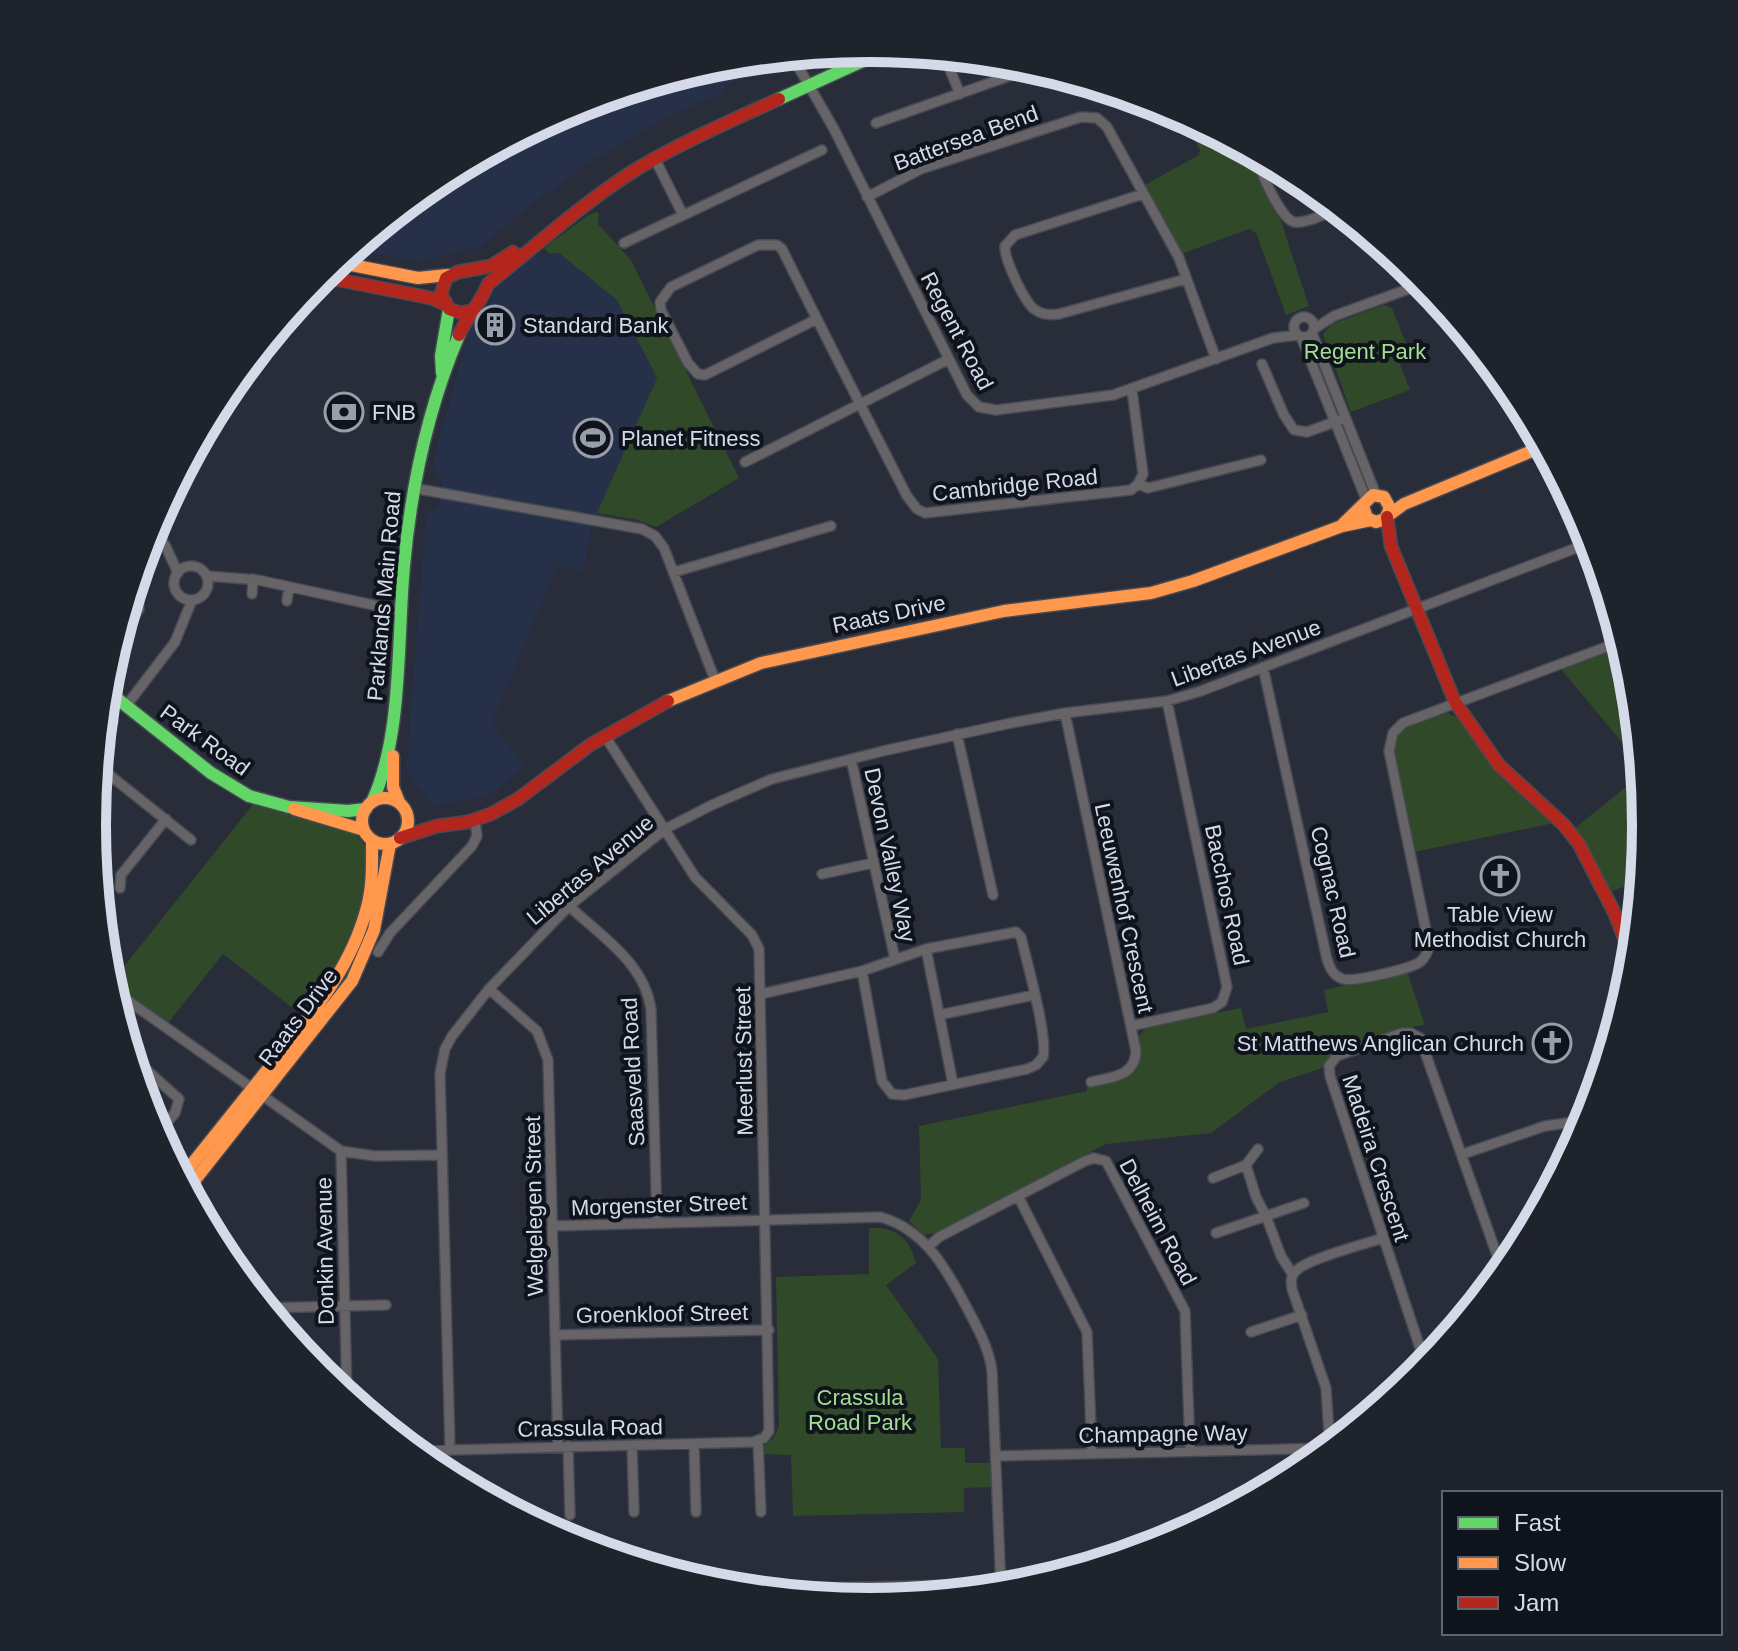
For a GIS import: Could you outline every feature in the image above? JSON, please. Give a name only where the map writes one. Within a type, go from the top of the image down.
[{"type":"street","points":[[336,279],[431,298],[461,313],[474,310],[493,278],[581,210],[655,159],[719,126],[859,62]]},
{"type":"street","name":"Regent Road","points":[[798,66],[834,129],[970,400],[984,409],[1003,410],[1097,398],[1132,390],[1273,338],[1295,323]]},
{"type":"street","points":[[950,67],[960,94]]},
{"type":"street","points":[[876,123],[1011,76]]},
{"type":"street","name":"Battersea Bend","points":[[867,197],[921,169],[1085,116],[1097,118],[1107,127],[1179,258],[1216,359]]},
{"type":"street","points":[[624,243],[822,150]]},
{"type":"street","points":[[655,159],[683,215]]},
{"type":"street","points":[[1261,171],[1282,213],[1289,220],[1304,221],[1325,213]]},
{"type":"street","points":[[1143,194],[1015,235],[1005,246],[1007,260],[1028,302],[1046,315],[1059,314],[1186,279]]},
{"type":"street","points":[[351,265],[418,278],[468,271],[496,264],[559,221],[581,210]]},
{"type":"street","points":[[817,319],[705,375],[698,374],[688,363],[661,310],[660,302],[671,287],[758,245],[774,244],[782,249],[817,319],[859,404]]},
{"type":"street","points":[[468,271],[479,278],[484,291]]},
{"type":"street","points":[[447,306],[441,289],[448,275]]},
{"type":"street","points":[[1411,288],[1334,316],[1302,317],[1295,323],[1294,330],[1300,336],[1335,422],[1373,499],[1390,505],[1391,546],[1455,702],[1499,765],[1560,821],[1579,844],[1624,937]]},
{"type":"street","name":"Parklands Main Road","points":[[442,374],[447,306]]},
{"type":"street","name":"Parklands Main Road","points":[[369,806],[384,776],[392,729],[413,488],[442,374],[464,323],[474,310]]},
{"type":"street","points":[[1300,336],[1334,316]]},
{"type":"street","points":[[1309,318],[1347,417],[1373,499],[1365,515],[1391,546]]},
{"type":"street","name":"Regent Road","points":[[1273,338],[1300,336]]},
{"type":"street","points":[[745,462],[949,359]]},
{"type":"street","points":[[1262,364],[1284,415],[1294,430],[1307,432],[1347,417]]},
{"type":"street","points":[[1132,390],[1143,474],[1138,484],[1148,488],[1261,460]]},
{"type":"street","name":"Cambridge Road","points":[[859,404],[907,496],[917,509],[925,513],[1123,492],[1138,484]]},
{"type":"street","points":[[1372,521],[1381,521],[1404,504],[1533,450]]},
{"type":"street","points":[[1373,499],[1401,498],[1465,477]]},
{"type":"street","points":[[413,488],[642,529],[655,536],[674,572],[715,680]]},
{"type":"street","name":"Raats Drive","points":[[1342,526],[1373,499]]},
{"type":"street","name":"Raats Drive","points":[[188,1170],[341,997],[365,957],[378,921],[395,841],[437,826],[475,821],[518,799],[574,755],[665,702],[715,680],[782,657],[982,615],[1151,593],[1193,581],[1342,526],[1372,521]]},
{"type":"street","points":[[674,572],[831,526]]},
{"type":"street","points":[[161,540],[178,573]]},
{"type":"street","points":[[166,547],[187,567]]},
{"type":"street","name":"Libertas Avenue","points":[[450,1449],[440,1073],[445,1049],[489,989],[569,906],[665,829],[772,779],[957,734],[1065,713],[1167,701],[1579,547]]},
{"type":"street","points":[[187,567],[199,568],[207,582],[202,596],[187,599],[174,586],[178,573],[187,567]]},
{"type":"street","points":[[207,582],[253,579],[401,611]]},
{"type":"street","points":[[252,594],[253,579]]},
{"type":"street","points":[[287,601],[289,587]]},
{"type":"street","points":[[126,706],[175,642],[187,599]]},
{"type":"street","points":[[1455,702],[1610,645]]},
{"type":"street","name":"Cognac Road","points":[[1263,667],[1327,959],[1332,971],[1344,979],[1411,966],[1428,952],[1429,940],[1389,751],[1390,740],[1403,723],[1455,702]]},
{"type":"street","name":"Park Road","points":[[117,698],[229,786],[368,835]]},
{"type":"street","name":"Bacchos Road","points":[[1131,1026],[1213,1008],[1222,1002],[1227,987],[1167,701]]},
{"type":"street","name":"Leeuwenhof Crescent","points":[[1065,713],[1136,1051],[1134,1064],[1119,1075],[1091,1082]]},
{"type":"street","name":"Parklands Main Road","points":[[392,729],[393,787],[402,806]]},
{"type":"street","points":[[957,734],[993,895]]},
{"type":"street","name":"Meerlust Street","points":[[605,736],[695,877],[756,943],[760,958],[771,1424],[762,1438],[761,1512]]},
{"type":"street","name":"Devon Valley Way","points":[[851,759],[895,959]]},
{"type":"street","points":[[107,773],[191,840]]},
{"type":"street","points":[[402,806],[408,825],[395,841],[368,835],[362,821],[369,806],[388,798],[402,806],[421,822],[437,826]]},
{"type":"street","name":"Park Road","points":[[289,807],[348,811],[369,806]]},
{"type":"street","points":[[120,888],[121,875],[166,819]]},
{"type":"street","points":[[378,952],[399,923],[472,846],[477,836],[475,821]]},
{"type":"street","name":"Raats Drive","points":[[194,1181],[349,959],[369,898],[374,862],[368,835]]},
{"type":"street","points":[[822,874],[873,863]]},
{"type":"street","name":"Saasveld Road","points":[[569,906],[637,969],[648,990],[657,1222]]},
{"type":"street","points":[[761,994],[862,971],[926,949],[1016,932],[1021,937],[1034,995],[1044,1048],[1041,1061],[1027,1069],[899,1096],[892,1094],[882,1081],[862,971]]},
{"type":"street","points":[[926,949],[953,1084]]},
{"type":"street","name":"Welgelegen Street","points":[[489,989],[528,1021],[537,1031],[546,1052],[556,1335],[570,1515]]},
{"type":"street","points":[[939,1015],[1034,995]]},
{"type":"street","points":[[126,1000],[341,1151],[375,1156],[442,1155]]},
{"type":"street","name":"Madeira Crescent","points":[[1421,1352],[1330,1076],[1329,1066],[1334,1058],[1402,1033],[1416,1034],[1424,1045],[1498,1258]]},
{"type":"street","points":[[145,1069],[179,1099],[175,1113],[166,1123]]},
{"type":"street","points":[[1463,1154],[1545,1126],[1573,1121]]},
{"type":"street","points":[[1213,1178],[1246,1165],[1258,1149]]},
{"type":"street","name":"Donkin Avenue","points":[[341,1151],[347,1382]]},
{"type":"street","name":"Delheim Road","points":[[928,1247],[939,1237],[1018,1196],[1094,1158],[1100,1158],[1110,1167],[1185,1311],[1190,1451]]},
{"type":"street","points":[[1246,1165],[1256,1197],[1290,1272],[1292,1289],[1327,1396],[1329,1434]]},
{"type":"street","points":[[1018,1196],[1087,1332],[1092,1453]]},
{"type":"street","points":[[1216,1233],[1304,1203]]},
{"type":"street","name":"Morgenster Street","points":[[553,1226],[880,1217],[899,1223],[928,1247],[947,1271],[989,1354],[997,1456],[1001,1577]]},
{"type":"street","points":[[1290,1272],[1383,1238]]},
{"type":"street","points":[[277,1308],[386,1305]]},
{"type":"street","points":[[1251,1332],[1302,1315]]},
{"type":"street","name":"Groenkloof Street","points":[[556,1335],[769,1330]]},
{"type":"street","name":"Crassula Road","points":[[431,1450],[694,1444],[762,1438]]},
{"type":"street","points":[[694,1444],[696,1512]]},
{"type":"street","points":[[632,1445],[634,1512]]},
{"type":"street","name":"Champagne Way","points":[[997,1456],[1309,1448]]},
{"type":"street","points":[[859,1589],[887,1588]]},
{"type":"shaded area","points":[[757,71],[725,85],[724,92],[669,116],[589,163],[551,192],[549,190],[480,247],[419,261],[365,252],[445,191],[531,141],[577,120],[671,88]]},
{"type":"shaded area","points":[[559,253],[617,300],[657,378],[592,526],[583,571],[557,566],[492,723],[525,766],[490,795],[434,806],[406,772],[426,515],[438,507],[442,482],[432,467],[470,327],[490,305],[498,283],[533,256]]},
{"type":"green space","points":[[1191,134],[1253,165],[1278,212],[1309,306],[1286,315],[1256,233],[1249,229],[1181,254],[1143,186],[1199,155],[1200,150]]},
{"type":"green space","points":[[596,212],[599,214],[598,224],[631,260],[739,478],[656,527],[638,520],[597,513],[657,378],[617,300],[559,253],[548,253],[544,248]]},
{"type":"green space","name":"Regent Park","points":[[1384,305],[1392,308],[1410,353],[1400,364],[1410,390],[1351,412],[1323,334],[1332,324]]},
{"type":"green space","points":[[1611,650],[1628,750],[1561,669]]},
{"type":"green space","points":[[1445,712],[1458,718],[1508,783],[1554,823],[1414,852],[1393,751],[1395,742],[1405,729]]},
{"type":"green space","points":[[1631,783],[1630,885],[1612,891],[1575,828]]},
{"type":"green space","points":[[254,803],[339,826],[352,832],[362,842],[366,850],[368,878],[355,928],[325,988],[303,1016],[223,954],[168,1023],[125,992],[120,972]]},
{"type":"green space","points":[[1407,972],[1425,1025],[1405,1028],[1335,1052],[1325,1067],[1280,1082],[1211,1133],[1106,1144],[940,1232],[924,1235],[909,1221],[921,1200],[919,1126],[1087,1091],[1087,1086],[1121,1079],[1134,1070],[1138,1062],[1138,1037],[1147,1027],[1241,1008],[1246,1029],[1328,1012],[1324,990]]},
{"type":"green space","name":"Crassula Road Park","points":[[869,1228],[886,1229],[900,1235],[910,1247],[916,1263],[886,1285],[938,1359],[941,1448],[965,1448],[965,1463],[990,1463],[992,1487],[964,1488],[964,1512],[793,1516],[791,1455],[763,1454],[764,1446],[773,1439],[779,1426],[776,1277],[869,1274]]},
{"type":"traffic: fast","points":[[779,99],[860,62]]},
{"type":"traffic: fast","points":[[442,373],[441,356],[449,309]]},
{"type":"traffic: fast","points":[[372,802],[382,776],[394,717],[404,566],[416,477],[438,391],[459,335]]},
{"type":"traffic: fast","points":[[117,698],[211,773],[249,796],[289,807],[348,811],[366,809]]},
{"type":"traffic: slow","points":[[351,265],[418,278],[448,275]]},
{"type":"traffic: slow","points":[[1389,515],[1404,504],[1533,450]]},
{"type":"traffic: slow","points":[[1343,524],[1373,495],[1384,497],[1390,508],[1385,519],[1376,522],[1367,518],[1363,506]]},
{"type":"traffic: slow","points":[[668,701],[761,663],[1004,611],[1151,593],[1193,581],[1342,526],[1371,520]]},
{"type":"traffic: slow","points":[[393,756],[393,787],[399,802]]},
{"type":"traffic: slow","points":[[385,798],[401,805],[408,821],[401,837],[385,844],[369,837],[362,821],[369,805],[385,798]]},
{"type":"traffic: slow","points":[[294,809],[364,830]]},
{"type":"traffic: slow","points":[[188,1170],[304,1024],[341,969],[352,949],[367,907],[372,840]]},
{"type":"traffic: slow","points":[[194,1181],[352,981],[374,930],[390,844]]},
{"type":"traffic: jam","points":[[459,335],[488,284],[600,194],[674,148],[779,99]]},
{"type":"traffic: jam","points":[[474,310],[461,313],[449,309],[441,294],[446,278],[458,272],[491,266],[513,252]]},
{"type":"traffic: jam","points":[[336,279],[431,298],[445,304]]},
{"type":"traffic: jam","points":[[1387,517],[1391,546],[1455,702],[1499,765],[1564,825],[1579,844],[1624,937]]},
{"type":"traffic: jam","points":[[400,838],[491,814],[518,799],[590,745],[668,701]]},
{"type":"place","name":"Standard Bank","points":[[495,325]]},
{"type":"place","name":"FNB","points":[[344,412]]},
{"type":"place","name":"Planet Fitness","points":[[593,438]]},
{"type":"place","name":"Table View Methodist Church","points":[[1500,876]]},
{"type":"place","name":"St Matthews Anglican Church","points":[[1552,1043]]}]
